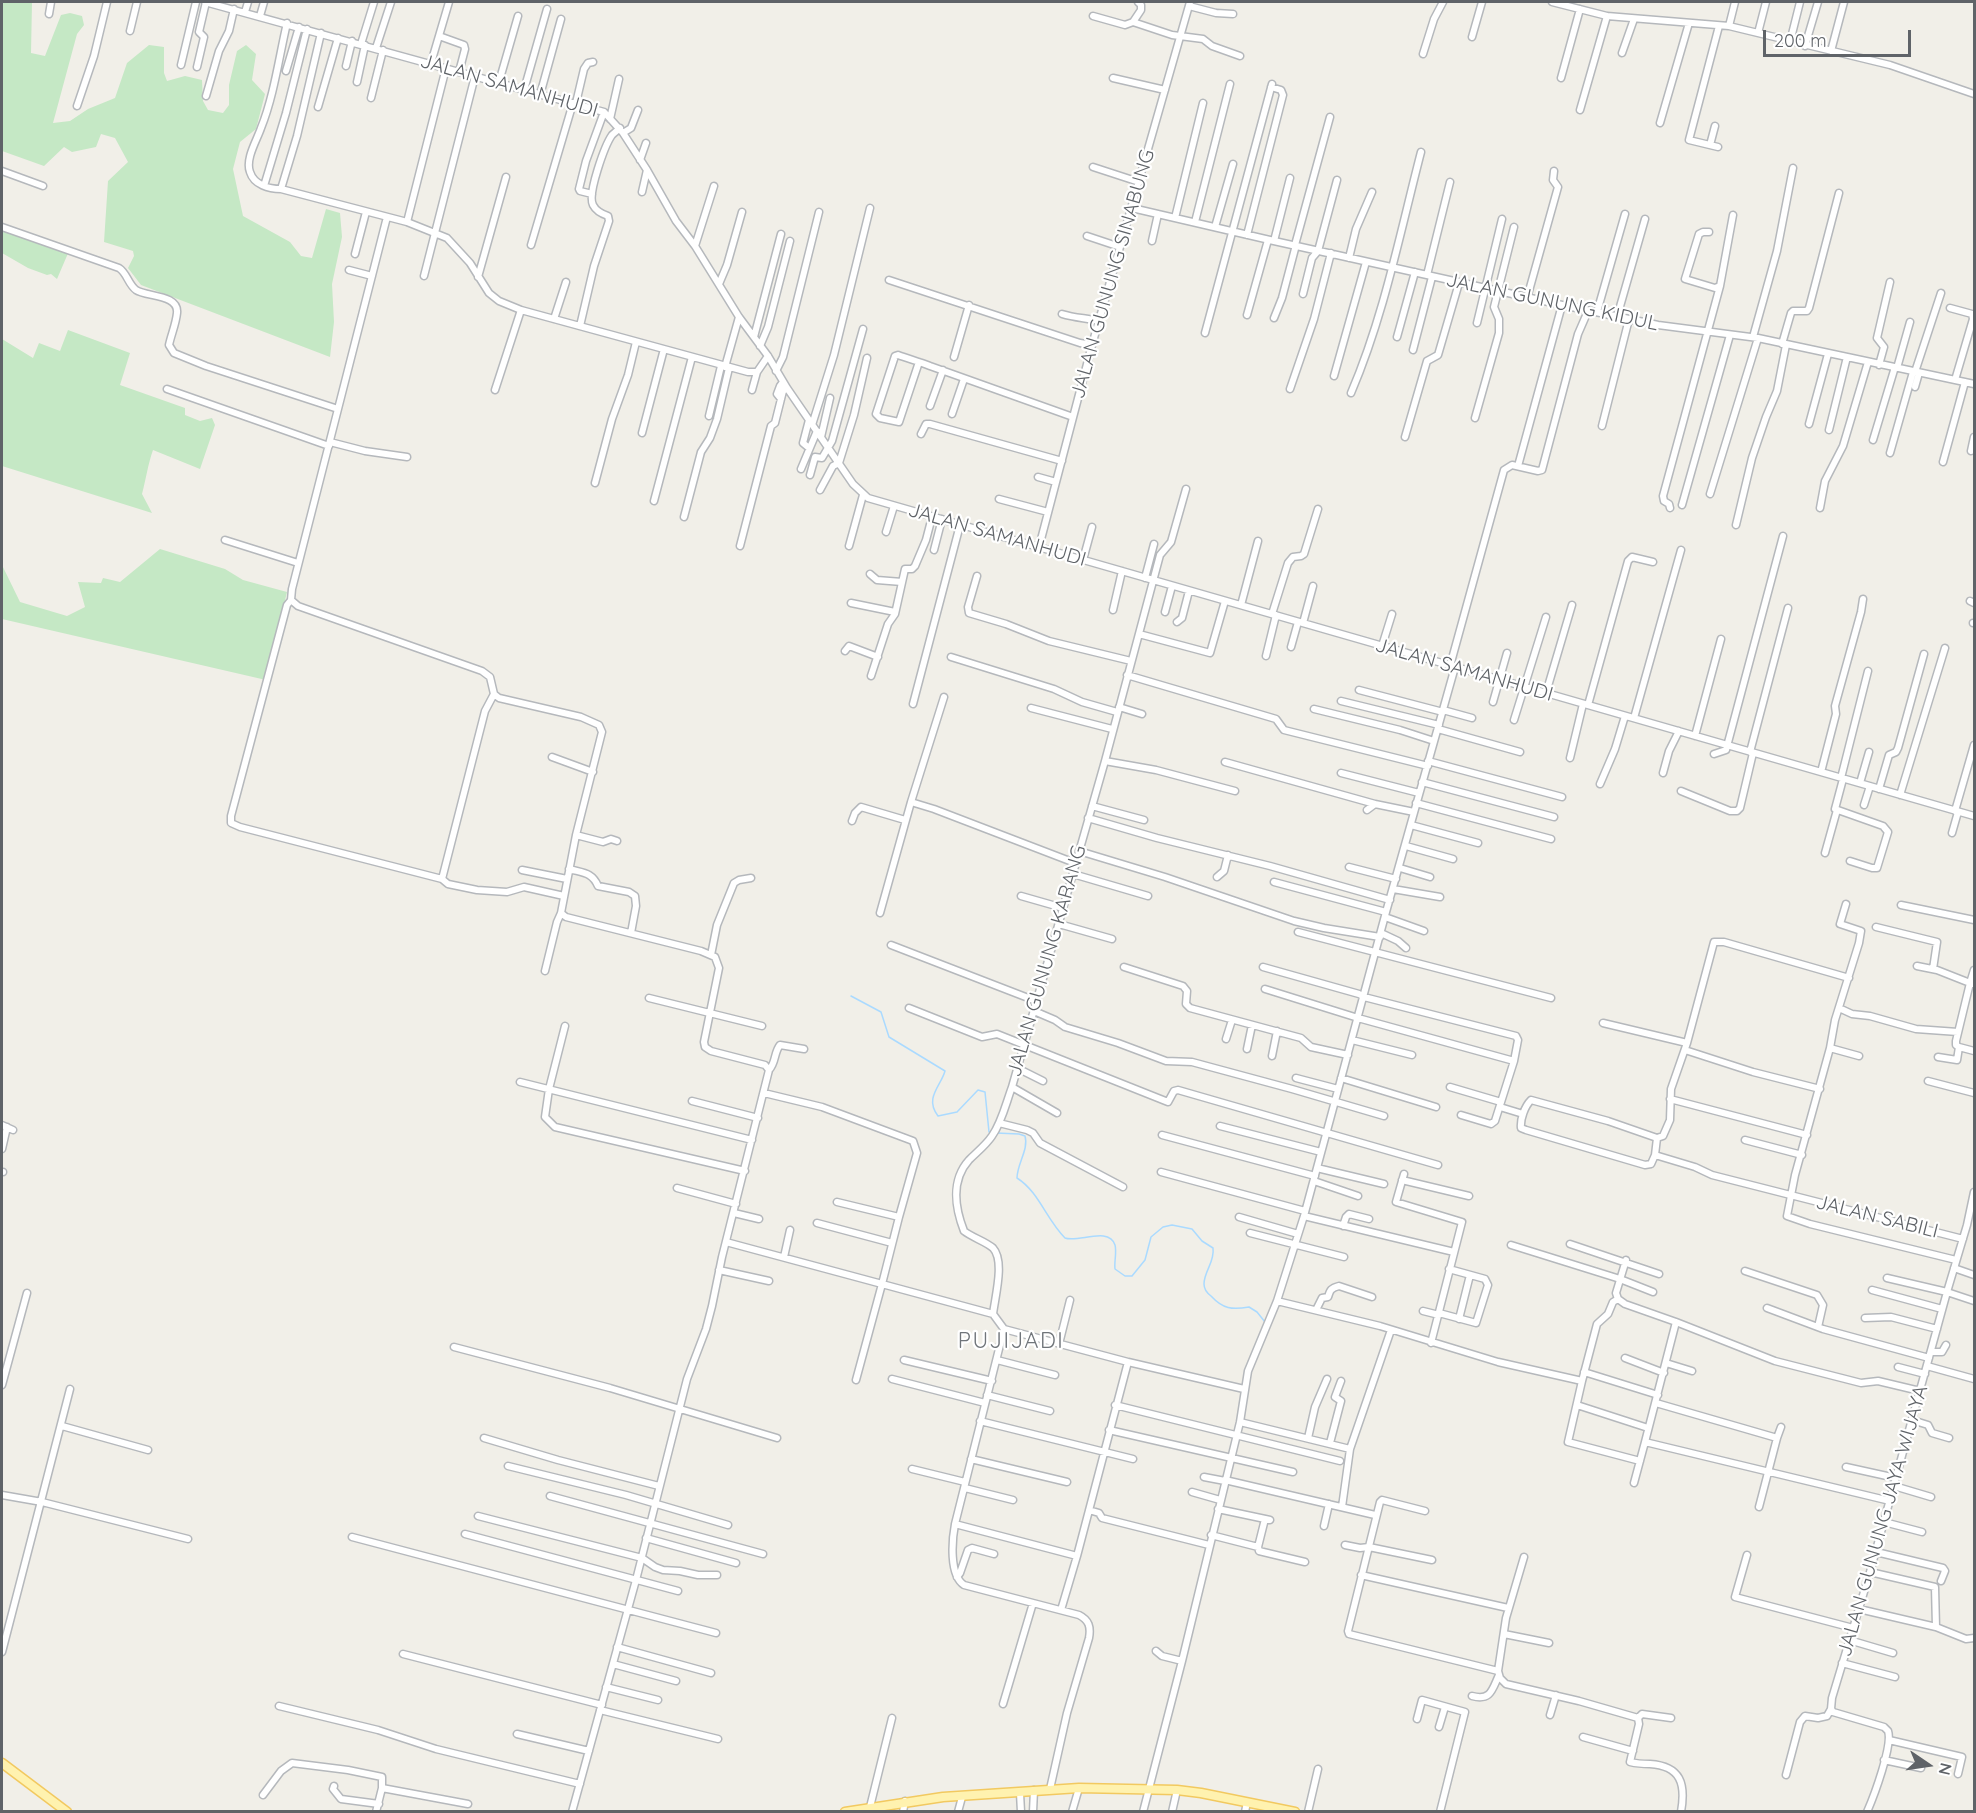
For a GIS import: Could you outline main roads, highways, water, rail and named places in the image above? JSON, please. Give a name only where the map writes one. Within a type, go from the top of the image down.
[{"type":"main road","points":[[2,1763],[67,1812]]},
{"type":"main road","points":[[845,1812],[905,1802],[1079,1788],[1177,1790],[1246,1807],[1296,1812]]},
{"type":"waterway","points":[[851,996],[881,1012],[889,1037],[945,1071],[933,1098],[934,1110],[938,1116],[957,1112],[978,1090],[985,1092],[989,1132],[991,1132]]},
{"type":"waterway","points":[[996,1133],[1025,1136],[1026,1141],[1017,1178],[1037,1198],[1065,1238],[1100,1236],[1112,1239],[1116,1248],[1115,1269],[1125,1276],[1132,1276],[1145,1260],[1151,1237],[1163,1227],[1172,1225],[1192,1229],[1202,1241],[1213,1248],[1212,1258],[1204,1279],[1207,1292],[1224,1306],[1249,1307],[1257,1312],[1265,1322]]},
{"type":"district","name":"PUJIJADI","points":[[1011,1341]]}]
